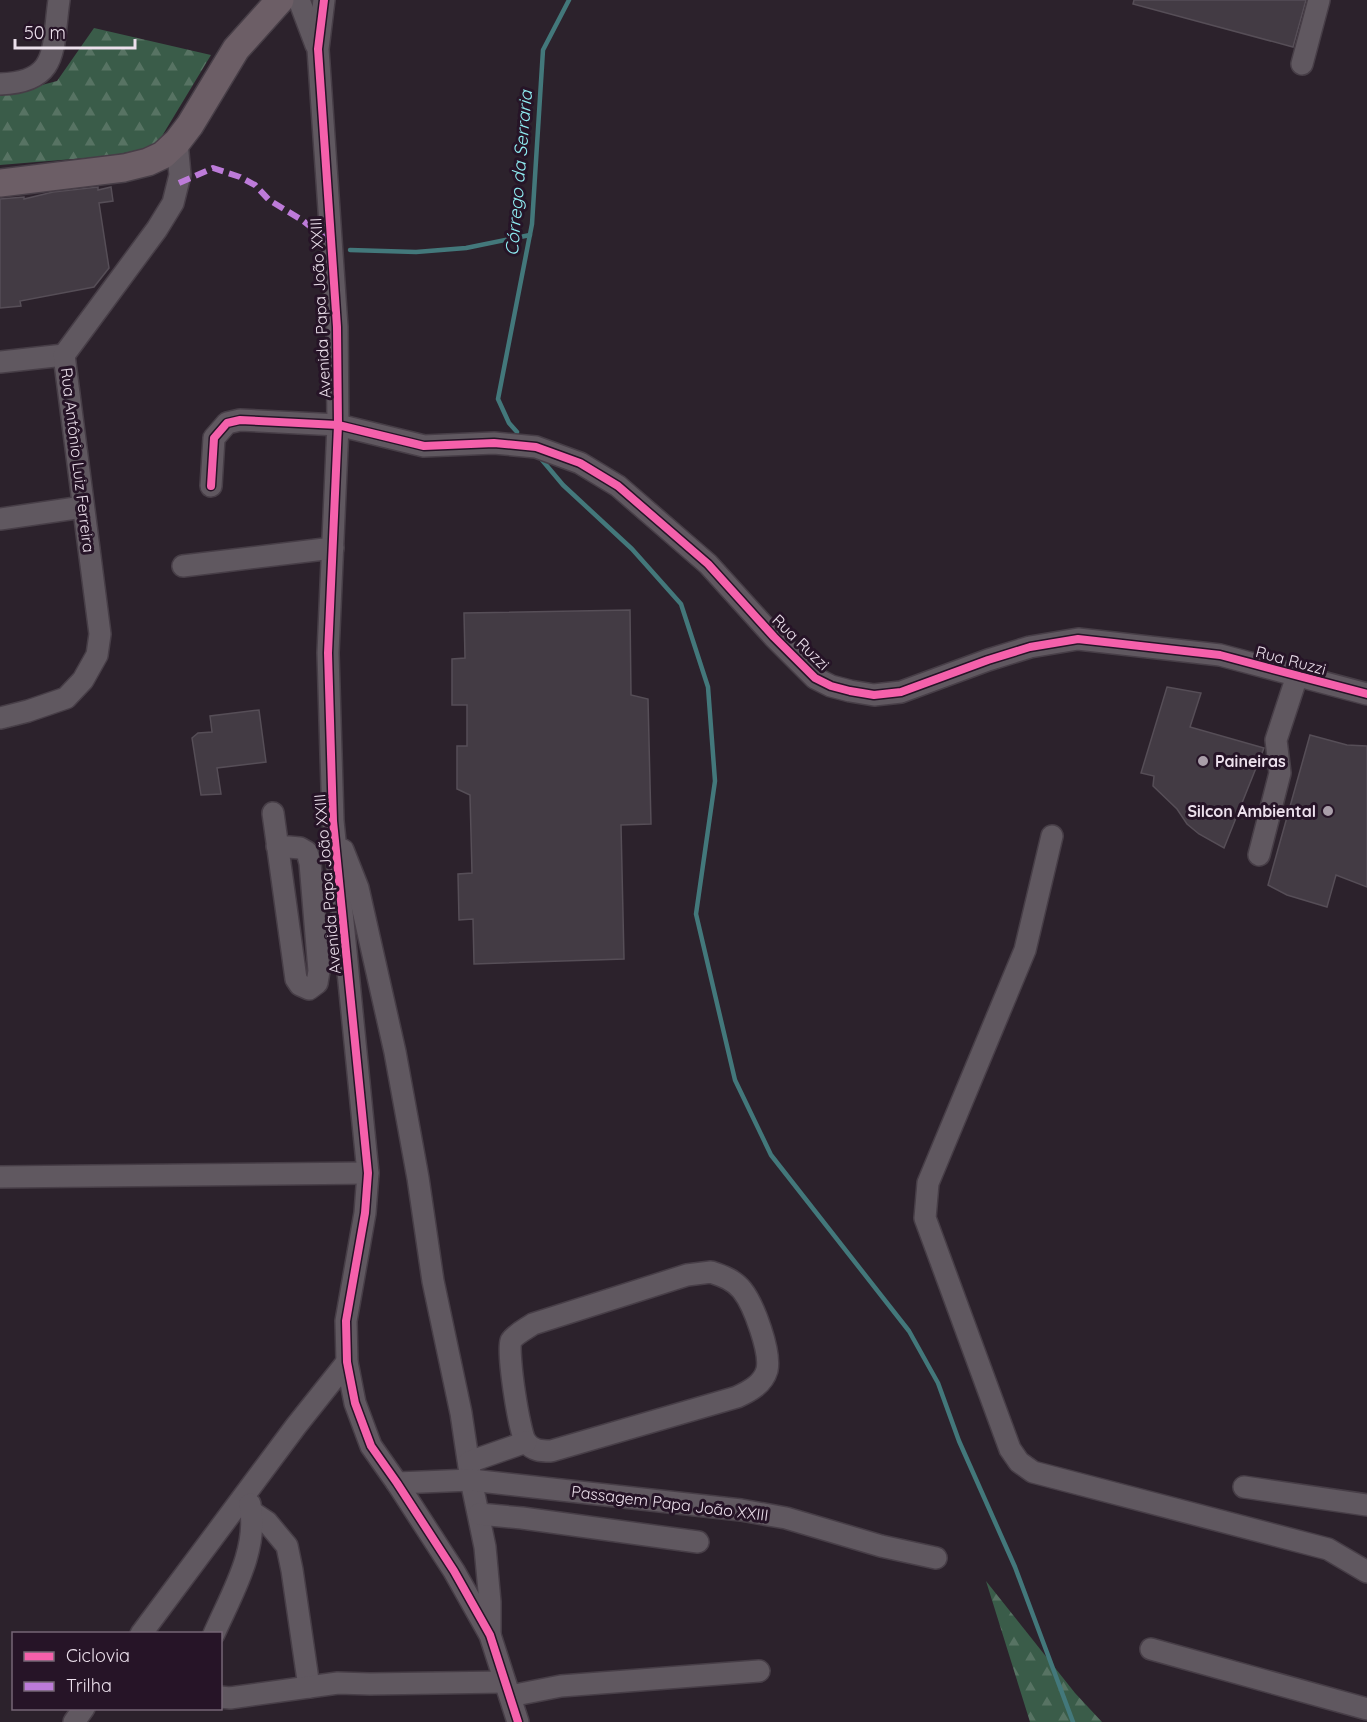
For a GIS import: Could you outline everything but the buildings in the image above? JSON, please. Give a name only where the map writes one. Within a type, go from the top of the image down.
[{"type":"main road","points":[[236,49],[253,0]]},
{"type":"main road","points":[[0,183],[124,168],[148,162],[163,155],[190,125],[236,49],[280,0]]},
{"type":"street","points":[[0,84],[12,84],[34,78],[45,69],[50,57],[59,0]]},
{"type":"street","name":"Avenida Papa João XXIII","points":[[299,0],[318,49]]},
{"type":"street","name":"Avenida Papa João XXIII","points":[[324,0],[318,49],[337,327],[338,425],[328,652],[333,821],[368,1173],[365,1213],[346,1321],[346,1362],[355,1403],[371,1446],[454,1571],[490,1635],[518,1722]]},
{"type":"street","points":[[1302,64],[1319,0]]},
{"type":"street","name":"Rua Antônio Luiz Ferreira","points":[[0,718],[66,698],[83,680],[97,655],[100,634],[64,355],[158,230],[173,203],[180,175],[177,142]]},
{"type":"street","points":[[0,362],[64,355]]},
{"type":"street","name":"Rua Ruzzi","points":[[212,486],[214,438],[227,423],[240,420],[338,425],[424,446],[494,443],[536,447],[580,463],[618,486],[708,564],[774,637],[815,678],[841,688],[874,695],[901,692],[1009,653],[1078,639],[1220,655],[1367,694]]},
{"type":"street","points":[[0,519],[83,507]]},
{"type":"street","points":[[183,566],[333,548]]},
{"type":"street","points":[[1258,855],[1280,773],[1276,740],[1297,676]]},
{"type":"street","points":[[273,813],[277,846],[296,979],[300,985],[309,988],[317,983],[319,971],[310,863],[307,852],[300,848],[277,846]]},
{"type":"street","points":[[333,821],[358,888],[395,1052],[418,1178],[433,1281],[461,1413],[479,1514],[490,1602],[490,1635]]},
{"type":"street","points":[[1052,836],[1025,950],[928,1184],[925,1218],[1010,1449],[1019,1461],[1033,1472],[1328,1549],[1367,1572]]},
{"type":"street","points":[[0,1177],[368,1173]]},
{"type":"street","points":[[711,1272],[728,1278],[742,1290],[753,1309],[768,1357],[767,1371],[760,1383],[751,1391],[551,1451],[537,1451],[526,1442],[521,1428],[509,1353],[512,1341],[520,1332],[533,1324],[687,1275],[711,1272]]},
{"type":"street","points":[[142,1632],[346,1362]]},
{"type":"street","points":[[397,1483],[470,1471],[526,1442]]},
{"type":"street","name":"Passagem Papa João XXIII","points":[[470,1471],[786,1518],[881,1546],[936,1558]]},
{"type":"street","points":[[1244,1487],[1367,1505]]},
{"type":"street","points":[[215,1632],[248,1553],[252,1535],[252,1512],[248,1491]]},
{"type":"street","points":[[252,1512],[267,1522],[286,1546],[292,1570],[309,1687]]},
{"type":"street","points":[[479,1514],[698,1542]]},
{"type":"street","points":[[1151,1649],[1367,1709]]},
{"type":"street","points":[[222,1697],[338,1683],[507,1689],[759,1671]]},
{"type":"green space","points":[[94,28],[211,55],[156,146],[110,156],[0,165],[0,96],[57,81]]},
{"type":"green space","points":[[986,1581],[1075,1693],[1102,1722],[1030,1722]]},
{"type":"waterway","name":"Córrego da Serraria","points":[[517,432],[509,423],[498,399],[532,224],[543,50],[569,0]]},
{"type":"waterway","points":[[350,250],[416,252],[466,248],[530,235]]},
{"type":"waterway","points":[[542,460],[563,485],[632,549],[681,604],[708,687],[715,781],[696,914],[735,1080],[771,1155],[909,1331],[938,1383],[959,1441],[1015,1567],[1073,1722]]},
{"type":"marked path","points":[[179,183],[213,168],[240,177],[255,185],[269,200],[302,220],[331,243]]},
{"type":"cycle path","points":[[324,0],[318,49],[337,327],[338,425],[328,653],[333,821],[368,1173],[365,1213],[346,1321],[347,1362],[355,1403],[371,1446],[454,1571],[490,1635],[518,1722]]},
{"type":"cycle path","points":[[211,486],[214,438],[227,423],[240,420],[338,425],[424,446],[494,443],[536,447],[580,463],[618,486],[708,564],[774,637],[815,678],[831,686],[874,695],[901,692],[1030,647],[1078,639],[1220,655],[1367,694]]},
{"type":"place","name":"Paineiras","points":[[1203,761]]},
{"type":"place","name":"Silcon Ambiental","points":[[1328,811]]}]
